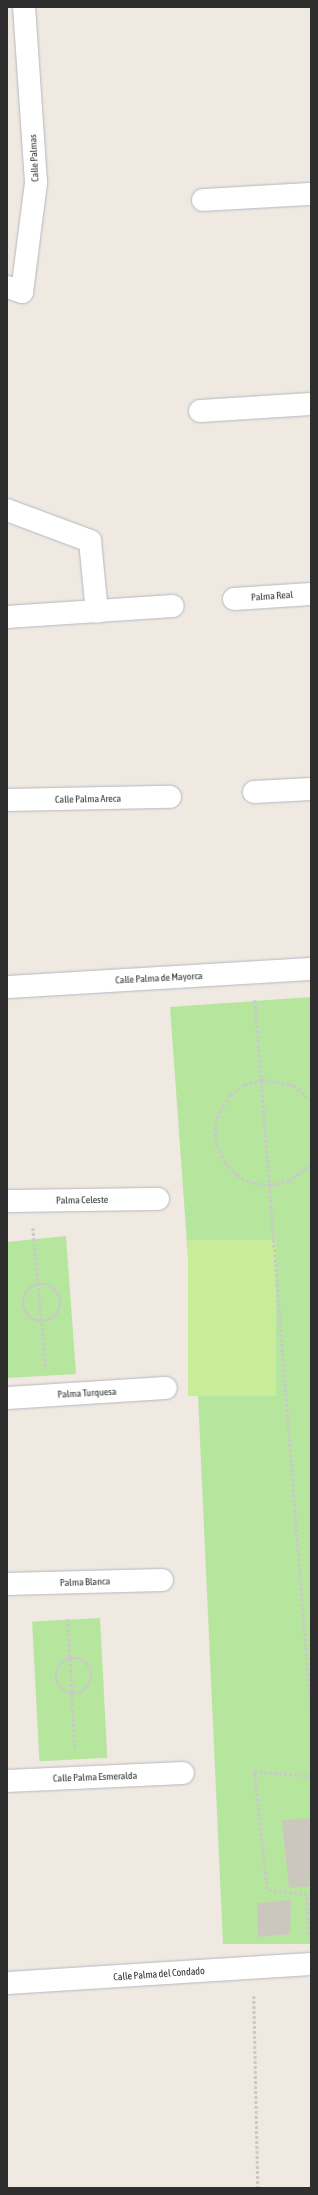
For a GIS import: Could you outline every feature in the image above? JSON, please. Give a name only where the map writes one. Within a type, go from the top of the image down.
[{"type":"street","name":"Calle Palmas","points":[[7,287],[22,292],[36,182],[19,11]]},
{"type":"street","points":[[203,200],[311,194]]},
{"type":"street","points":[[200,411],[311,404]]},
{"type":"street","points":[[7,510],[90,541],[97,612]]},
{"type":"street","name":"Palma Real","points":[[234,599],[311,594]]},
{"type":"street","points":[[7,617],[173,606]]},
{"type":"street","points":[[254,792],[311,789]]},
{"type":"street","name":"Calle Palma Areca","points":[[7,800],[170,797]]},
{"type":"street","name":"Calle Palma de Mayorca","points":[[7,987],[311,969]]},
{"type":"street","name":"Palma Celeste","points":[[7,1201],[158,1199]]},
{"type":"street","name":"Palma Turquesa","points":[[7,1398],[166,1388]]},
{"type":"street","name":"Palma Blanca","points":[[7,1584],[162,1580]]},
{"type":"street","name":"Calle Palma Esmeralda","points":[[7,1781],[183,1773]]},
{"type":"street","name":"Calle Palma del Condado","points":[[7,1983],[311,1964]]},
{"type":"path","points":[[253,972],[272,1185],[311,1712]]},
{"type":"path","points":[[311,1101],[294,1086],[278,1080],[262,1080],[245,1085],[230,1096],[220,1111],[216,1134],[217,1146],[225,1162],[237,1175],[253,1183],[272,1185],[289,1181],[311,1164]]},
{"type":"path","points":[[29,1201],[44,1322],[47,1395]]},
{"type":"path","points":[[40,1283],[57,1290],[62,1301],[55,1317],[44,1322],[31,1318],[23,1308],[24,1295],[40,1283]]},
{"type":"path","points":[[68,1619],[75,1755]]},
{"type":"path","points":[[70,1658],[84,1661],[92,1678],[87,1689],[73,1694],[60,1688],[55,1678],[58,1666],[70,1658]]},
{"type":"path","points":[[308,1937],[307,1895],[267,1890],[254,1771],[311,1776]]},
{"type":"path","points":[[254,1968],[258,2188]]},
{"type":"green space","points":[[311,997],[311,1944],[223,1944],[198,1396],[170,1007]]},
{"type":"green space","points":[[66,1236],[76,1374],[7,1378],[7,1242]]},
{"type":"green space","points":[[188,1240],[276,1240],[276,1396],[188,1396]]},
{"type":"green space","points":[[100,1618],[107,1758],[39,1761],[32,1622]]},
{"type":"building","points":[[311,1818],[311,1886],[289,1888],[282,1820]]},
{"type":"building","points":[[291,1900],[290,1934],[258,1937],[257,1903]]}]
